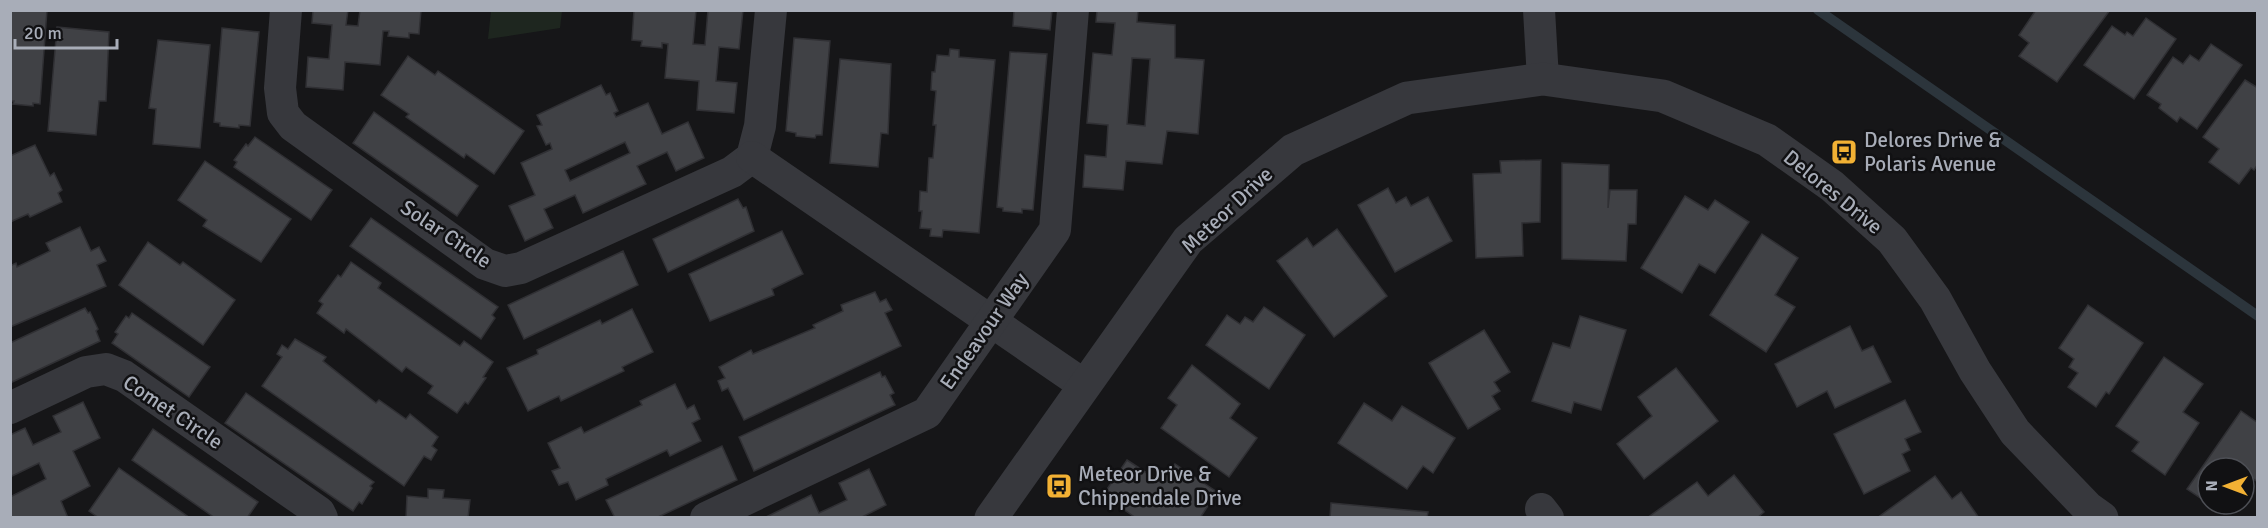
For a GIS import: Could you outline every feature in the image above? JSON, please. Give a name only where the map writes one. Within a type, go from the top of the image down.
[{"type":"street","name":"Solar Circle","points":[[286,10],[280,88],[283,112],[293,126],[485,264],[505,271],[521,268],[732,172],[752,157]]},
{"type":"street","points":[[771,10],[760,126],[752,157],[992,319],[1084,385]]},
{"type":"street","name":"Endeavour Way","points":[[706,518],[927,414],[1055,230],[1073,10]]},
{"type":"street","points":[[1539,10],[1543,79]]},
{"type":"street","name":"Meteor Drive","points":[[991,518],[1188,240],[1293,150],[1407,98],[1543,79]]},
{"type":"street","name":"Delores Drive","points":[[1543,79],[1663,96],[1767,140],[1832,186],[1892,240],[1935,299],[1975,371],[2015,432],[2088,508],[2102,518]]},
{"type":"street","name":"Comet Circle","points":[[10,408],[87,372],[106,369],[124,376],[319,512],[322,518]]},
{"type":"shaded area","points":[[491,11],[562,11],[560,28],[488,39]]},
{"type":"building","points":[[11,10],[47,10],[40,104],[33,103],[33,106],[13,104],[14,101],[10,101]]},
{"type":"building","points":[[313,10],[348,10],[346,25],[358,26],[360,10],[421,10],[419,34],[409,33],[409,38],[388,36],[389,31],[383,31],[380,65],[345,62],[343,90],[306,87],[308,57],[329,59],[332,25],[312,23]]},
{"type":"building","points":[[634,10],[696,10],[693,44],[705,45],[708,10],[743,10],[739,49],[719,47],[716,81],[737,83],[734,113],[697,110],[699,81],[665,78],[668,44],[662,43],[662,48],[641,46],[642,41],[632,40]]},
{"type":"building","points":[[1014,10],[1052,10],[1050,30],[1013,26]]},
{"type":"building","points":[[1097,10],[1138,10],[1137,22],[1175,25],[1175,58],[1204,60],[1198,134],[1167,131],[1162,164],[1126,161],[1123,190],[1083,187],[1085,155],[1106,157],[1108,125],[1087,123],[1093,53],[1112,55],[1115,23],[1096,22]],"holes":[[[1132,58],[1150,59],[1145,126],[1127,124]]]},
{"type":"building","points":[[2036,10],[2110,10],[2057,82],[2019,56],[2029,43],[2019,35]]},
{"type":"building","points":[[2146,18],[2176,39],[2134,99],[2084,65],[2112,26],[2125,35],[2127,32],[2133,36]]},
{"type":"building","points":[[57,27],[109,32],[106,101],[99,101],[96,135],[48,131]]},
{"type":"building","points":[[222,28],[259,32],[250,126],[239,125],[239,128],[220,126],[220,123],[214,122]]},
{"type":"building","points":[[794,38],[830,41],[822,135],[816,135],[815,138],[796,136],[796,133],[786,131]]},
{"type":"building","points":[[158,40],[210,45],[200,148],[153,144],[156,109],[149,108]]},
{"type":"building","points":[[2211,44],[2242,65],[2197,129],[2180,117],[2177,122],[2159,108],[2161,104],[2147,95],[2173,57],[2183,64],[2190,55],[2199,61]]},
{"type":"building","points":[[950,49],[959,50],[959,57],[995,60],[979,233],[943,230],[942,237],[930,236],[931,229],[920,228],[922,211],[919,211],[920,191],[927,192],[929,158],[933,158],[936,91],[931,90],[932,72],[935,72],[937,55],[949,56]]},
{"type":"building","points":[[1010,52],[1047,54],[1033,210],[1022,209],[1022,213],[1003,211],[1003,208],[997,207]]},
{"type":"building","points":[[408,56],[435,75],[438,71],[524,131],[494,174],[466,154],[464,158],[406,117],[409,114],[381,95]]},
{"type":"building","points":[[840,59],[891,64],[888,134],[881,133],[878,167],[830,163]]},
{"type":"building","points":[[2245,80],[2258,88],[2258,164],[2254,170],[2251,168],[2239,184],[2209,162],[2219,149],[2203,137]]},
{"type":"building","points":[[601,85],[606,95],[610,93],[618,111],[614,113],[616,117],[648,103],[662,134],[688,122],[704,158],[676,171],[667,152],[637,166],[646,184],[583,213],[575,195],[544,209],[553,228],[525,241],[509,206],[535,195],[521,163],[552,149],[550,143],[546,145],[537,126],[542,125],[537,115]],"holes":[[[625,142],[630,153],[570,181],[565,170]]]},
{"type":"building","points":[[374,112],[478,186],[457,216],[353,143]]},
{"type":"building","points":[[255,137],[332,190],[311,220],[234,167],[237,162],[234,160],[246,144],[248,146]]},
{"type":"building","points":[[35,145],[50,176],[54,173],[62,190],[58,193],[62,202],[30,217],[28,214],[10,222],[10,156]]},
{"type":"building","points":[[1541,160],[1540,222],[1522,223],[1523,256],[1476,258],[1473,174],[1501,173],[1500,161]]},
{"type":"building","points":[[205,161],[291,219],[261,262],[203,226],[207,220],[178,200]]},
{"type":"building","points":[[1562,163],[1609,165],[1608,208],[1610,190],[1637,190],[1636,224],[1628,224],[1626,261],[1562,259]]},
{"type":"building","points":[[1388,188],[1396,203],[1406,197],[1411,206],[1428,197],[1452,241],[1395,272],[1358,205]]},
{"type":"building","points":[[1685,196],[1708,210],[1715,200],[1749,222],[1715,273],[1699,264],[1682,293],[1641,268]]},
{"type":"building","points":[[738,199],[743,208],[746,207],[754,231],[668,272],[653,239]]},
{"type":"building","points":[[371,218],[498,307],[492,315],[495,318],[481,339],[350,246]]},
{"type":"building","points":[[80,227],[91,251],[99,247],[106,261],[97,265],[106,286],[10,327],[10,266],[16,263],[17,267],[50,251],[46,243]]},
{"type":"building","points":[[1337,229],[1387,296],[1334,337],[1277,261],[1307,238],[1313,247]]},
{"type":"building","points":[[782,231],[803,274],[772,289],[774,295],[710,321],[689,274]]},
{"type":"building","points":[[1762,234],[1798,258],[1775,295],[1795,307],[1766,352],[1710,315]]},
{"type":"building","points":[[148,242],[180,265],[183,262],[235,300],[203,345],[119,285]]},
{"type":"building","points":[[623,251],[638,285],[524,339],[508,305]]},
{"type":"building","points":[[351,262],[381,283],[378,288],[460,346],[464,341],[493,362],[483,377],[486,378],[468,404],[465,402],[457,413],[428,393],[433,386],[406,367],[402,372],[346,329],[344,333],[317,313],[323,304],[319,301],[338,275],[341,277]]},
{"type":"building","points":[[875,292],[880,302],[886,299],[892,310],[885,313],[901,346],[744,420],[728,388],[722,391],[718,381],[725,378],[719,367],[751,350],[753,354],[815,328],[813,325],[843,311],[841,305]]},
{"type":"building","points":[[2088,305],[2143,343],[2109,394],[2106,392],[2096,407],[2068,387],[2078,373],[2069,367],[2074,359],[2059,348]]},
{"type":"building","points":[[1264,307],[1305,335],[1269,389],[1206,345],[1227,315],[1240,324],[1245,317],[1253,322]]},
{"type":"building","points":[[85,308],[88,313],[90,312],[98,329],[96,331],[100,341],[10,383],[10,343]]},
{"type":"building","points":[[632,309],[653,352],[622,367],[624,371],[561,401],[559,396],[528,411],[507,368],[538,354],[537,350],[600,320],[602,324]]},
{"type":"building","points":[[132,313],[210,367],[189,397],[112,343],[118,334],[115,332],[126,316],[129,318]]},
{"type":"building","points":[[1580,316],[1626,330],[1601,410],[1574,402],[1571,413],[1532,401],[1553,343],[1570,348]]},
{"type":"building","points":[[1850,326],[1862,351],[1873,346],[1891,382],[1835,408],[1827,391],[1797,407],[1775,364]]},
{"type":"building","points":[[1484,330],[1510,372],[1494,382],[1500,391],[1492,396],[1500,409],[1468,429],[1429,363]]},
{"type":"building","points":[[295,339],[326,357],[323,361],[376,403],[379,400],[406,419],[410,414],[438,437],[432,446],[437,450],[431,460],[424,456],[404,486],[262,386],[282,357],[277,354],[282,345],[288,349]]},
{"type":"building","points":[[2164,357],[2203,384],[2183,412],[2199,423],[2165,475],[2132,451],[2139,442],[2116,426]]},
{"type":"building","points":[[1192,365],[1240,404],[1230,418],[1257,438],[1229,477],[1161,428],[1177,405],[1168,398]]},
{"type":"building","points":[[1676,368],[1718,421],[1644,479],[1617,444],[1652,416],[1638,397]]},
{"type":"building","points":[[880,372],[882,377],[885,376],[894,393],[890,395],[895,405],[754,471],[739,437]]},
{"type":"building","points":[[675,384],[687,409],[694,405],[700,419],[692,423],[701,441],[670,456],[667,450],[606,479],[608,485],[576,500],[568,482],[559,485],[552,471],[560,468],[548,443],[581,427],[584,433],[642,405],[640,401]]},
{"type":"building","points":[[246,393],[374,482],[362,504],[359,502],[353,511],[225,423]]},
{"type":"building","points":[[1905,400],[1921,432],[1905,439],[1910,450],[1902,454],[1910,471],[1864,494],[1834,434]]},
{"type":"building","points":[[83,402],[100,438],[73,451],[90,486],[61,501],[68,518],[10,518],[10,497],[46,479],[39,463],[10,477],[10,435],[25,428],[33,445],[61,432],[53,416]]},
{"type":"building","points":[[1364,403],[1392,421],[1402,406],[1455,438],[1433,473],[1423,466],[1407,489],[1338,443]]},
{"type":"building","points":[[2241,411],[2258,423],[2258,482],[2256,481],[2256,456],[2210,456]]},
{"type":"building","points":[[153,429],[258,502],[247,518],[215,518],[132,460]]},
{"type":"building","points":[[722,446],[737,480],[656,518],[615,518],[606,500]]},
{"type":"building","points":[[1127,460],[1162,483],[1175,464],[1217,492],[1200,518],[1136,518],[1103,495]]},
{"type":"building","points":[[119,468],[190,518],[99,518],[89,511]]},
{"type":"building","points":[[869,469],[886,505],[860,518],[764,518],[811,495],[819,513],[847,500],[839,483]]},
{"type":"building","points":[[1734,475],[1764,512],[1757,518],[1647,518],[1697,482],[1708,496]]},
{"type":"building","points":[[1935,476],[1952,499],[1961,492],[1979,518],[1877,518]]},
{"type":"building","points":[[2196,476],[2196,495],[2187,489]]},
{"type":"building","points":[[428,489],[444,490],[443,498],[470,500],[468,518],[406,518],[407,496],[428,498]]},
{"type":"building","points":[[1331,503],[1428,512],[1427,518],[1330,518]]},
{"type":"waterway","points":[[1818,10],[2258,316]]},
{"type":"place","name":"Delores Drive & Polaris Avenue","points":[[1844,152]]},
{"type":"place","name":"Meteor Drive & Chippendale Drive","points":[[1059,486]]}]
